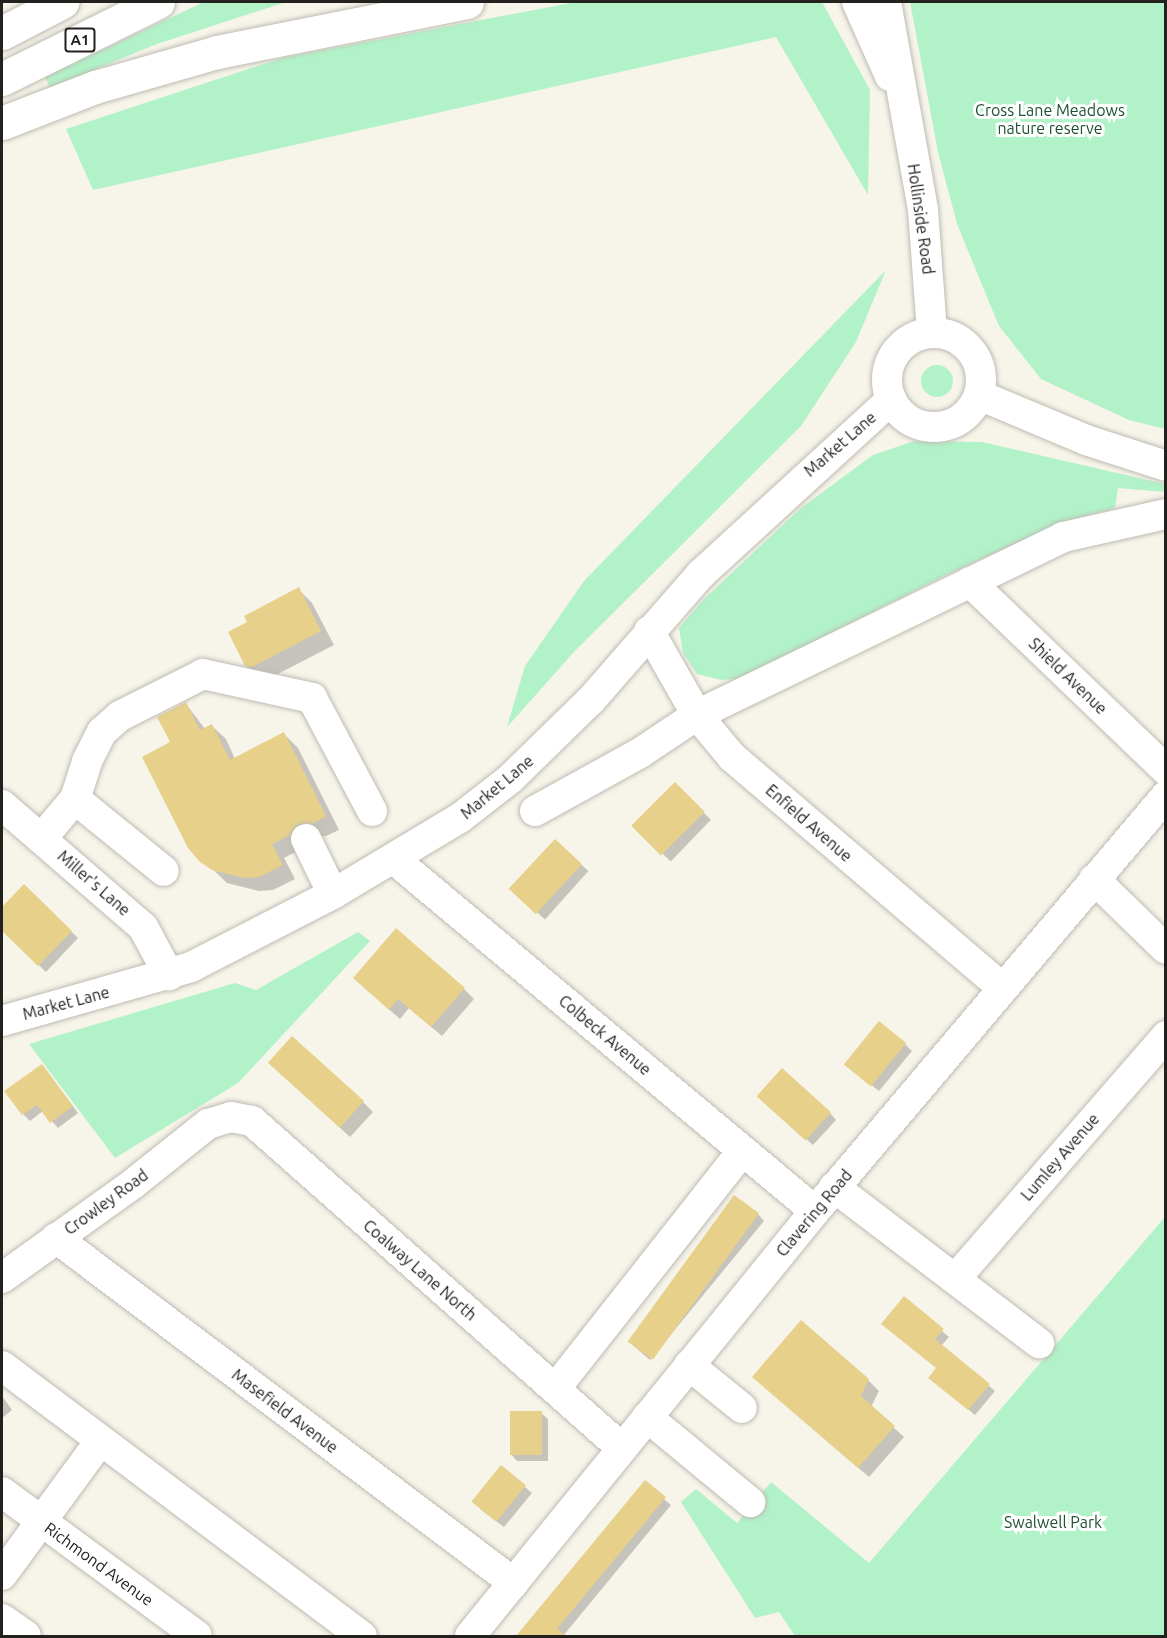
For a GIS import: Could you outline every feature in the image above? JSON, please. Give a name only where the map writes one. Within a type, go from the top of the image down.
[{"type":"highway","name":"A1","points":[[2,33],[62,2]]},
{"type":"highway","name":"A1","points":[[2,79],[158,2]]},
{"type":"highway","points":[[2,123],[95,87],[217,52],[468,2]]},
{"type":"street","name":"Hollinside Road","points":[[857,2],[903,106]]},
{"type":"street","name":"Hollinside Road","points":[[886,2],[902,73],[903,106],[923,210],[932,332]]},
{"type":"street","points":[[932,332],[961,340],[972,351],[982,379],[979,394],[960,420],[945,426],[913,422],[891,400],[887,385],[894,355],[917,335],[932,332]]},
{"type":"street","points":[[979,394],[1086,440],[1166,466]]},
{"type":"street","name":"Market Lane","points":[[2,1021],[169,975],[333,894],[395,860],[460,818],[510,779],[591,700],[701,574],[785,493],[891,400]]},
{"type":"street","points":[[535,811],[640,753],[697,715],[1063,537],[1166,514]]},
{"type":"street","name":"Shield Avenue","points":[[970,582],[1166,770]]},
{"type":"street","name":"Enfield Avenue","points":[[649,631],[697,715],[732,757],[1001,987]]},
{"type":"street","points":[[42,838],[75,799],[87,761],[102,732],[120,716],[202,675],[312,698],[372,811]]},
{"type":"street","name":"Clavering Road","points":[[470,1636],[834,1187],[1001,987],[1166,796]]},
{"type":"street","points":[[75,799],[164,871]]},
{"type":"street","name":"Miller's Lane","points":[[2,805],[142,927],[169,975]]},
{"type":"street","points":[[306,839],[333,894]]},
{"type":"street","name":"Colbeck Avenue","points":[[395,860],[815,1211]]},
{"type":"street","points":[[1094,879],[1166,949]]},
{"type":"street","name":"Lumley Avenue","points":[[955,1279],[1166,1036]]},
{"type":"street","name":"Coalway Lane North","points":[[208,1124],[231,1117],[252,1121],[621,1448]]},
{"type":"street","name":"Crowley Road","points":[[2,1278],[208,1124]]},
{"type":"street","points":[[555,1389],[742,1151]]},
{"type":"street","points":[[834,1187],[1039,1343]]},
{"type":"street","name":"Masefield Avenue","points":[[56,1238],[514,1583]]},
{"type":"street","points":[[689,1365],[742,1408]]},
{"type":"street","points":[[2,1366],[362,1636]]},
{"type":"street","points":[[646,1417],[750,1503]]},
{"type":"street","points":[[2,1575],[100,1441]]},
{"type":"street","name":"Richmond Avenue","points":[[2,1492],[197,1636]]},
{"type":"street","points":[[2,1619],[26,1636]]},
{"type":"green space","points":[[204,2],[286,2],[157,44],[50,88],[45,77]]},
{"type":"green space","points":[[576,2],[822,2],[870,90],[868,195],[776,37],[93,190],[66,129],[282,58]]},
{"type":"green space","name":"Cross Lane Meadows nature reserve","points":[[910,2],[1165,2],[1165,429],[1129,420],[1041,379],[999,326],[957,224],[938,152]]},
{"type":"green space","points":[[886,270],[856,342],[801,426],[573,653],[507,727],[525,666],[584,581]]},
{"type":"green space","points":[[937,365],[948,370],[953,381],[948,392],[937,397],[926,392],[921,381],[926,370]]},
{"type":"green space","points":[[914,441],[982,442],[1165,484],[1165,492],[1118,488],[1115,508],[1064,522],[948,574],[741,678],[722,680],[697,674],[683,653],[679,628],[703,600],[801,508],[873,455]]},
{"type":"green space","points":[[358,932],[370,941],[238,1083],[115,1158],[29,1044],[235,983],[256,990]]},
{"type":"green space","name":"Swalwell Park","points":[[1165,1217],[1165,1636],[795,1636],[779,1612],[755,1618],[681,1502],[696,1489],[737,1523],[771,1482],[869,1563]]},
{"type":"building","points":[[299,587],[321,631],[252,667],[245,666],[228,632],[247,622],[244,616]]},
{"type":"building","points":[[186,702],[200,730],[212,724],[230,760],[284,732],[326,816],[312,824],[298,824],[290,835],[272,844],[283,865],[259,877],[244,878],[212,870],[200,862],[188,848],[142,757],[170,742],[157,717]]},
{"type":"building","points":[[675,782],[705,812],[661,856],[631,826]]},
{"type":"building","points":[[555,839],[582,864],[536,914],[509,889]]},
{"type":"building","points":[[24,884],[72,931],[38,966],[2,931],[2,907]]},
{"type":"building","points":[[396,928],[465,988],[431,1027],[398,999],[389,1010],[353,978]]},
{"type":"building","points":[[879,1021],[906,1043],[871,1087],[844,1065]]},
{"type":"building","points":[[292,1036],[364,1101],[340,1128],[268,1063]]},
{"type":"building","points":[[42,1064],[73,1106],[50,1123],[37,1105],[22,1115],[4,1091]]},
{"type":"building","points":[[782,1068],[831,1112],[806,1140],[757,1096]]},
{"type":"building","points":[[734,1195],[759,1213],[653,1360],[628,1341]]},
{"type":"building","points":[[904,1296],[944,1329],[935,1339],[990,1384],[968,1410],[928,1378],[936,1368],[881,1324]]},
{"type":"building","points":[[801,1320],[869,1379],[861,1396],[895,1426],[858,1468],[752,1377]]},
{"type":"building","points":[[510,1411],[542,1411],[542,1455],[510,1455]]},
{"type":"building","points":[[501,1465],[526,1485],[496,1522],[471,1502]]},
{"type":"building","points":[[645,1480],[666,1497],[557,1629],[566,1636],[516,1636]]}]
